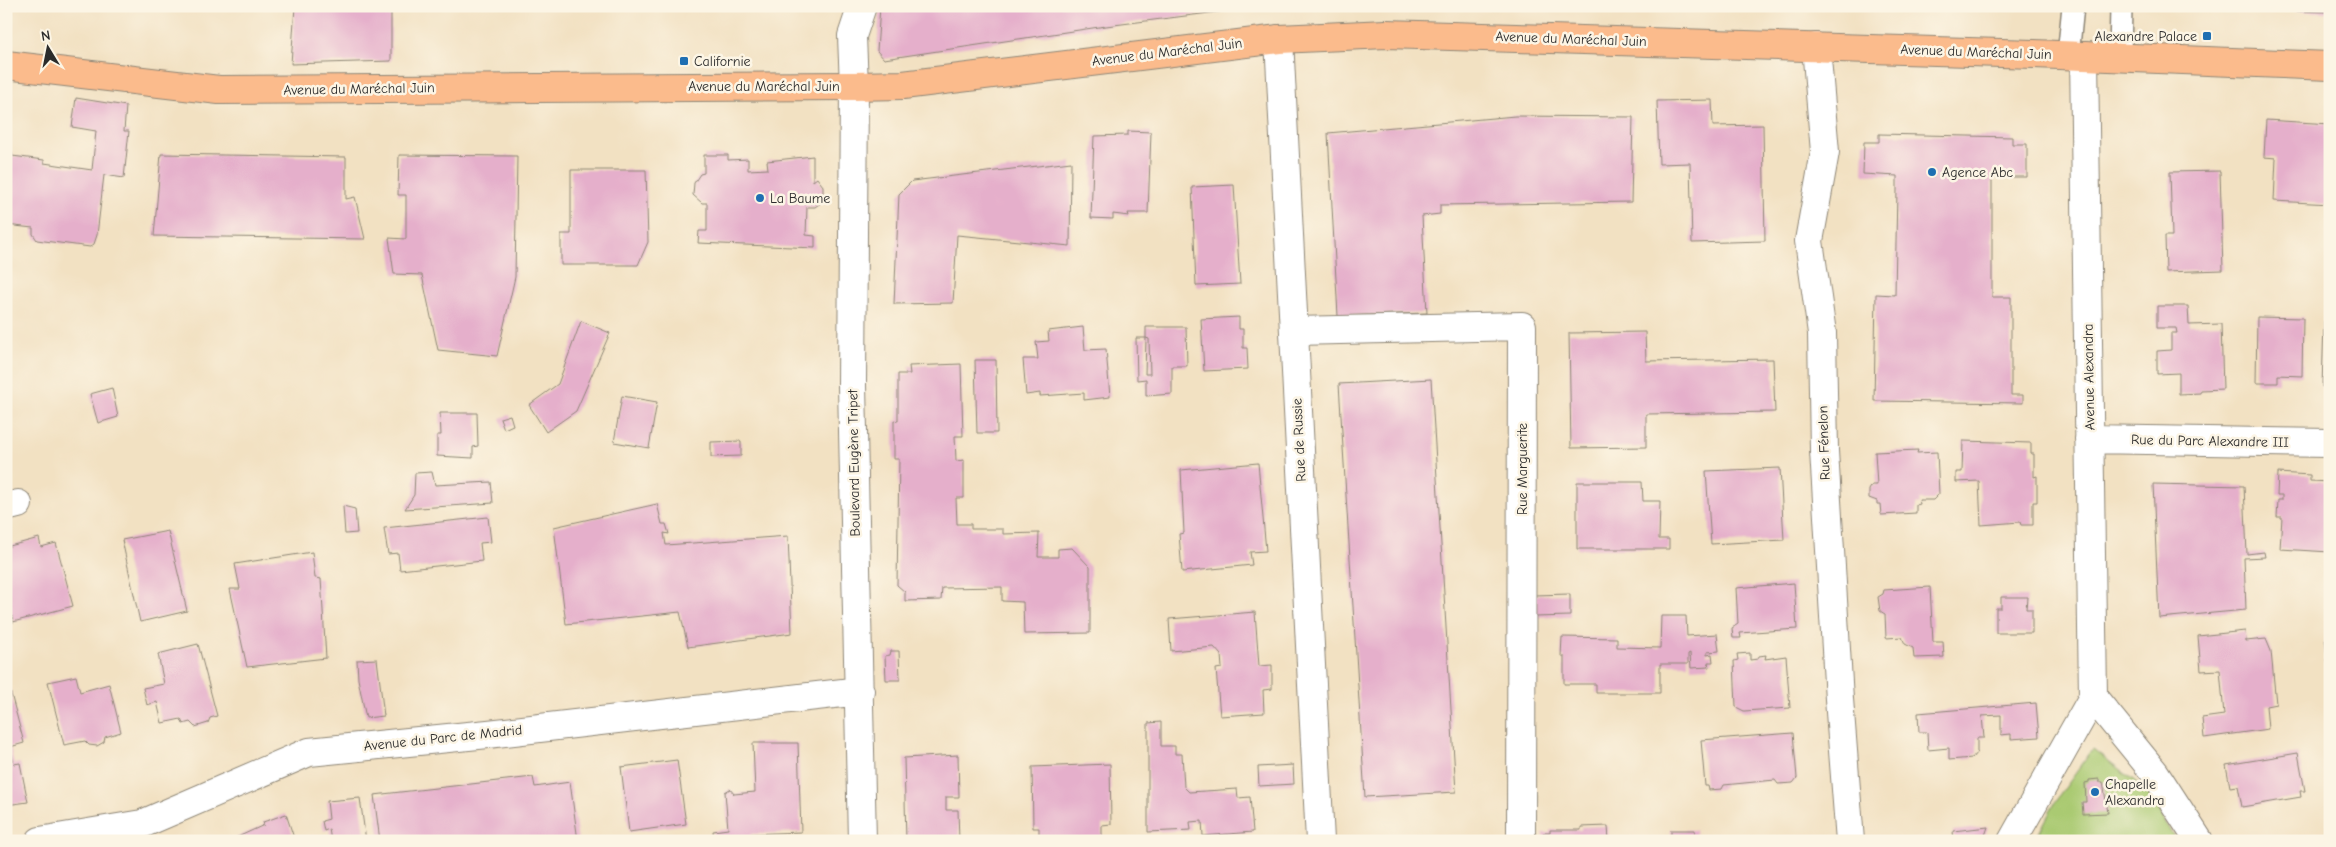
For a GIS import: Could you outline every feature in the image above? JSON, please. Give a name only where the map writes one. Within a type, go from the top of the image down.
[{"type":"main road","name":"Avenue du Maréchal Juin","points":[[6,65],[219,90],[854,86],[903,84],[1279,39],[1386,34],[2120,57],[2330,66]]},
{"type":"street","name":"Boulevard Eugène Tripet","points":[[862,6],[852,36],[854,86],[852,386],[862,841]]},
{"type":"street","name":"Rue de Russie","points":[[1279,39],[1320,841]]},
{"type":"street","name":"Rue Fénelon","points":[[1816,47],[1825,152],[1809,241],[1822,332],[1825,470],[1850,841]]},
{"type":"street","name":"Avenue Alexandra","points":[[2076,56],[2090,439],[2093,697]]},
{"type":"street","name":"Rue Marguerite","points":[[1294,331],[1522,326],[1521,841]]},
{"type":"street","name":"Rue du Parc Alexandre III","points":[[2090,439],[2330,443]]},
{"type":"street","name":"Avenue du Parc de Madrid","points":[[40,841],[142,824],[309,752],[488,734],[860,691]]},
{"type":"street","points":[[2012,841],[2093,697],[2156,773],[2198,841]]},
{"type":"lane","points":[[2073,6],[2076,56]]},
{"type":"lane","points":[[2120,57],[2121,6]]},
{"type":"green space","points":[[2093,749],[2149,792],[2176,841],[2035,841],[2055,802]]},
{"type":"building","points":[[295,6],[391,6],[391,61],[291,64]]},
{"type":"building","points":[[880,6],[1257,7],[1106,26],[884,59],[877,51]]},
{"type":"building","points":[[2216,6],[2330,6],[2330,12],[2216,9]]},
{"type":"building","points":[[76,98],[126,106],[124,131],[129,131],[124,178],[104,175],[97,235],[94,244],[90,247],[37,240],[33,234],[33,228],[6,225],[6,152],[12,153],[12,156],[44,160],[44,163],[92,170],[96,131],[72,127]]},
{"type":"building","points":[[1712,100],[1713,126],[1763,125],[1765,241],[1692,243],[1690,163],[1659,164],[1657,101]]},
{"type":"building","points":[[1515,116],[1633,117],[1631,202],[1440,205],[1440,214],[1422,216],[1427,313],[1338,316],[1328,133]]},
{"type":"building","points":[[2266,120],[2330,124],[2330,204],[2274,201],[2276,158],[2264,157]]},
{"type":"building","points":[[1128,131],[1151,132],[1148,213],[1128,213],[1129,216],[1113,214],[1113,219],[1091,218],[1094,136],[1128,135]]},
{"type":"building","points":[[1879,134],[2012,137],[2012,144],[2027,144],[2027,177],[1992,177],[1992,297],[2011,297],[2011,395],[2023,395],[2023,403],[1874,401],[1876,294],[1895,295],[1897,190],[1897,176],[1863,174],[1864,142],[1879,142]]},
{"type":"building","points":[[161,154],[346,157],[346,199],[355,197],[365,239],[154,236]]},
{"type":"building","points":[[399,155],[517,156],[515,277],[497,356],[438,350],[422,275],[394,274],[389,238],[406,239],[406,195],[398,195]]},
{"type":"building","name":"La Baume","points":[[704,155],[728,155],[728,160],[748,159],[748,170],[768,169],[767,161],[813,156],[813,181],[817,178],[823,186],[823,201],[815,207],[807,207],[806,235],[815,236],[815,248],[698,243],[699,231],[707,231],[707,203],[702,203],[693,195],[694,183],[700,174],[704,173]]},
{"type":"building","points":[[1071,162],[1070,246],[957,235],[953,303],[894,304],[899,194],[912,181]]},
{"type":"building","points":[[571,170],[646,170],[648,242],[638,265],[561,265],[561,234],[571,234]]},
{"type":"building","points":[[2220,171],[2223,270],[2166,272],[2165,236],[2172,236],[2170,172]]},
{"type":"building","points":[[1234,185],[1240,284],[1196,286],[1192,187]]},
{"type":"building","points":[[2157,306],[2188,306],[2189,325],[2221,324],[2223,389],[2179,394],[2179,373],[2157,374],[2157,351],[2171,350],[2171,333],[2177,333],[2176,328],[2157,328]]},
{"type":"building","points":[[1239,317],[1239,329],[1243,329],[1243,348],[1247,348],[1248,369],[1204,371],[1201,319]]},
{"type":"building","points":[[2257,317],[2303,318],[2302,376],[2278,375],[2278,383],[2256,383]]},
{"type":"building","points":[[581,321],[610,333],[576,411],[546,432],[529,405],[558,384]]},
{"type":"building","points":[[2324,321],[2330,321],[2330,387],[2322,387]]},
{"type":"building","points":[[1083,327],[1085,350],[1106,349],[1110,397],[1084,400],[1084,393],[1040,396],[1040,393],[1026,395],[1023,359],[1038,359],[1036,342],[1049,341],[1048,331]]},
{"type":"building","points":[[1146,327],[1186,327],[1187,366],[1172,366],[1172,394],[1146,396],[1146,379],[1137,380],[1136,338],[1146,338]],"holes":[[[1146,338],[1149,339],[1150,374],[1145,374]]]},
{"type":"building","points":[[1645,332],[1646,361],[1773,359],[1775,412],[1646,414],[1646,447],[1571,448],[1569,333]]},
{"type":"building","points":[[975,360],[996,360],[997,433],[977,433]]},
{"type":"building","points":[[961,364],[963,436],[955,436],[956,461],[964,460],[964,498],[956,498],[957,524],[971,524],[971,529],[1003,529],[1003,534],[1039,533],[1038,557],[1058,557],[1058,549],[1072,548],[1090,567],[1090,633],[1024,634],[1023,602],[1002,601],[1002,587],[942,588],[941,600],[905,601],[905,592],[897,585],[899,459],[894,459],[894,420],[898,421],[898,374],[910,374],[909,366]]},
{"type":"building","points":[[1431,379],[1456,792],[1365,797],[1339,384]]},
{"type":"building","points":[[112,388],[118,417],[98,423],[90,394]]},
{"type":"building","points":[[622,396],[657,402],[649,448],[614,442]]},
{"type":"building","points":[[440,413],[477,413],[478,446],[473,447],[473,458],[437,456],[437,435],[441,435]]},
{"type":"building","points":[[510,415],[513,425],[504,429],[500,418]]},
{"type":"building","points":[[741,441],[741,456],[711,457],[711,442]]},
{"type":"building","points":[[1963,441],[2031,443],[2031,454],[2034,454],[2034,477],[2037,476],[2037,502],[2033,502],[2033,525],[2021,525],[2020,522],[1981,525],[1979,481],[1956,482],[1956,472],[1962,472]]},
{"type":"building","points":[[1918,450],[1917,453],[1937,452],[1939,494],[1933,500],[1919,500],[1920,504],[1916,505],[1916,513],[1881,515],[1880,504],[1869,498],[1869,490],[1872,485],[1877,485],[1875,452]]},
{"type":"building","points":[[1258,463],[1266,551],[1250,552],[1252,565],[1182,572],[1179,534],[1184,533],[1181,470]]},
{"type":"building","points":[[1780,468],[1784,540],[1711,544],[1706,471]]},
{"type":"building","points":[[432,472],[435,485],[491,482],[493,503],[405,509],[414,495],[415,473]]},
{"type":"building","points":[[2278,473],[2310,475],[2310,481],[2330,482],[2330,552],[2280,549],[2282,517],[2277,517],[2278,500],[2282,500],[2282,495],[2277,495]]},
{"type":"building","points":[[1577,482],[1642,482],[1643,501],[1660,501],[1659,539],[1669,539],[1669,549],[1577,549]]},
{"type":"building","points":[[2153,484],[2244,486],[2247,554],[2264,552],[2265,557],[2244,558],[2246,610],[2159,618]]},
{"type":"building","points":[[657,504],[662,524],[666,524],[669,534],[664,533],[666,545],[788,536],[792,633],[688,647],[680,612],[566,624],[554,527]]},
{"type":"building","points":[[343,506],[355,509],[357,533],[345,534]]},
{"type":"building","points":[[488,517],[491,542],[480,543],[482,561],[400,570],[398,553],[388,554],[384,528]]},
{"type":"building","points":[[168,531],[187,611],[140,622],[122,540]]},
{"type":"building","points":[[39,538],[41,547],[56,543],[73,606],[13,622],[12,616],[6,617],[6,547]]},
{"type":"building","points":[[312,552],[315,578],[321,579],[326,658],[247,667],[230,589],[240,589],[235,564]]},
{"type":"building","points":[[1794,583],[1797,629],[1740,633],[1741,638],[1733,638],[1732,628],[1738,624],[1736,588]]},
{"type":"building","points":[[1930,587],[1933,642],[1943,642],[1944,657],[1914,658],[1913,648],[1905,644],[1902,637],[1886,638],[1885,614],[1880,611],[1878,597],[1883,594],[1884,590]]},
{"type":"building","points":[[1570,594],[1570,616],[1535,617],[1534,595]]},
{"type":"building","points":[[2001,597],[2027,597],[2026,609],[2032,609],[2032,633],[1996,633],[1996,608],[2001,608]]},
{"type":"building","points":[[1255,612],[1259,666],[1272,665],[1272,689],[1263,690],[1264,713],[1220,716],[1216,669],[1222,668],[1221,655],[1214,647],[1171,651],[1169,619]]},
{"type":"building","points":[[1661,616],[1686,616],[1687,636],[1717,634],[1719,651],[1707,652],[1707,655],[1712,654],[1713,662],[1708,662],[1709,667],[1691,668],[1690,653],[1688,654],[1688,664],[1660,664],[1660,693],[1596,693],[1596,684],[1564,684],[1564,656],[1561,656],[1562,637],[1617,638],[1617,647],[1660,648]]},
{"type":"building","points":[[2245,631],[2246,641],[2266,639],[2271,651],[2276,704],[2266,706],[2268,729],[2204,738],[2202,718],[2224,715],[2220,670],[2201,671],[2198,636]]},
{"type":"building","points":[[2330,638],[2330,669],[2328,669],[2325,639]]},
{"type":"building","points":[[198,644],[217,716],[210,718],[208,723],[195,727],[190,722],[183,724],[181,719],[162,723],[157,702],[147,705],[143,688],[164,684],[158,654]]},
{"type":"building","points":[[891,651],[899,651],[900,680],[886,680],[885,656],[890,655]]},
{"type":"building","points":[[1750,653],[1750,660],[1766,655],[1765,659],[1786,656],[1790,708],[1744,711],[1736,707],[1734,661],[1738,660],[1737,654]]},
{"type":"building","points":[[377,659],[384,716],[366,718],[358,679],[357,660]]},
{"type":"building","points":[[6,675],[24,743],[10,747],[14,764],[20,763],[28,802],[6,805]]},
{"type":"building","points":[[76,676],[80,692],[109,684],[121,732],[105,737],[104,742],[97,746],[89,745],[85,741],[64,745],[48,682]]},
{"type":"building","points":[[2036,703],[2039,737],[2011,739],[2011,734],[2001,735],[2001,715],[1982,716],[1984,738],[1977,738],[1977,752],[1972,758],[1949,760],[1949,748],[1928,750],[1927,732],[1919,732],[1918,713]]},
{"type":"building","points":[[1161,722],[1161,746],[1175,746],[1175,754],[1182,754],[1184,787],[1189,792],[1237,789],[1238,798],[1250,797],[1253,832],[1203,836],[1202,821],[1190,822],[1191,830],[1148,832],[1148,723]]},
{"type":"building","points":[[1793,733],[1797,778],[1793,783],[1778,784],[1775,780],[1724,785],[1722,789],[1709,790],[1708,786],[1705,786],[1701,740]]},
{"type":"building","points":[[753,743],[798,743],[801,832],[751,834],[751,837],[737,839],[738,841],[714,841],[713,831],[728,829],[725,792],[730,789],[734,794],[755,792]]},
{"type":"building","points":[[2298,753],[2305,791],[2300,791],[2301,797],[2242,807],[2238,786],[2230,787],[2226,765]]},
{"type":"building","points":[[958,755],[959,797],[946,797],[946,810],[958,810],[959,841],[906,841],[904,758]]},
{"type":"building","points":[[677,760],[686,824],[629,832],[621,767]]},
{"type":"building","points":[[1110,764],[1111,824],[1102,825],[1102,841],[1039,841],[1039,828],[1033,828],[1032,767]]},
{"type":"building","points":[[1293,765],[1294,784],[1259,786],[1258,767]]},
{"type":"building","points":[[533,777],[535,787],[570,782],[578,841],[380,841],[374,795]]},
{"type":"building","name":"Chapelle Alexandra","points":[[2099,779],[2099,782],[2103,782],[2108,813],[2083,814],[2082,802],[2086,802],[2085,783],[2089,782],[2089,780]]},
{"type":"building","points":[[360,798],[366,841],[331,841],[329,829],[324,831],[322,821],[329,819],[327,801]]},
{"type":"building","points":[[286,814],[295,841],[229,841],[264,825],[263,822]]},
{"type":"building","points":[[1608,826],[1609,841],[1543,841],[1543,833],[1550,833],[1550,830],[1581,830],[1581,827]]},
{"type":"building","points":[[1988,827],[1983,841],[1954,841],[1953,831]]},
{"type":"building","points":[[1671,830],[1695,830],[1696,841],[1671,841]]},
{"type":"place","name":"Alexandre Palace","points":[[2207,36]]},
{"type":"place","name":"Californie","points":[[684,61]]},
{"type":"place","name":"Agence Abc","points":[[1932,172]]},
{"type":"place","name":"La Baume","points":[[760,198]]},
{"type":"place","name":"Chapelle Alexandra","points":[[2095,792]]}]
